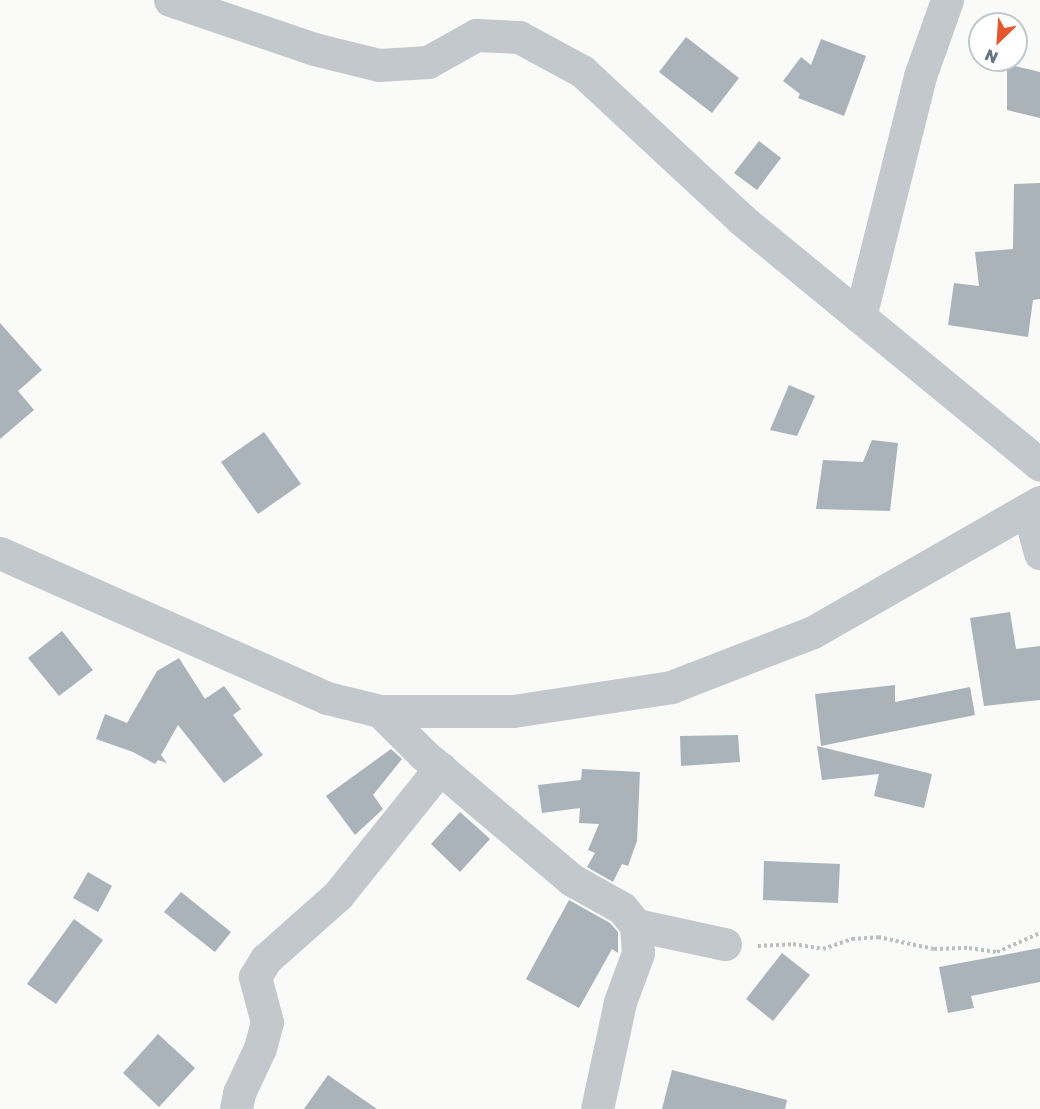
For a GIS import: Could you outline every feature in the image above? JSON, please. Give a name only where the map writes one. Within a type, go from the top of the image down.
[{"type":"street","points":[[170,0],[314,49],[379,65],[428,62],[476,35],[519,37],[582,71],[741,219],[1040,465]]},
{"type":"street","points":[[860,317],[920,76],[947,0]]},
{"type":"street","points":[[0,553],[327,698],[380,711],[513,711],[671,687],[813,632],[1034,505],[1040,553]]},
{"type":"street","points":[[380,711],[440,768],[572,880],[622,909],[636,925],[725,944]]},
{"type":"street","points":[[236,1109],[239,1093],[260,1048],[267,1022],[255,977],[273,950],[338,895],[440,768]]},
{"type":"street","points":[[597,1109],[620,1002],[638,953],[636,925]]},
{"type":"path","points":[[725,944],[793,944],[823,949],[852,939],[878,937],[934,949],[969,948],[997,952],[1040,933]]},
{"type":"building","points":[[686,37],[739,78],[712,113],[659,72]]},
{"type":"building","points":[[821,39],[866,56],[844,116],[798,98],[800,94],[783,81],[801,57],[811,65]]},
{"type":"building","points":[[1028,69],[1040,72],[1040,118],[1007,110],[1007,72],[1028,72]]},
{"type":"building","points":[[759,141],[781,158],[757,190],[734,173]]},
{"type":"building","points":[[1040,183],[1040,299],[1033,300],[1028,337],[948,325],[954,283],[979,286],[975,252],[1013,249],[1014,184]]},
{"type":"building","points":[[0,323],[42,370],[18,391],[34,410],[0,439]]},
{"type":"building","points":[[789,385],[815,396],[797,436],[770,430]]},
{"type":"building","points":[[264,432],[301,484],[258,514],[221,462]]},
{"type":"building","points":[[872,440],[898,443],[890,511],[816,509],[823,460],[863,462]]},
{"type":"building","points":[[1010,612],[1016,649],[1040,646],[1040,700],[984,706],[970,618]]},
{"type":"building","points":[[62,631],[93,670],[59,696],[28,658]]},
{"type":"building","points":[[179,658],[205,699],[224,686],[241,709],[233,715],[263,755],[224,783],[178,725],[161,755],[167,763],[158,760],[155,764],[133,752],[96,739],[105,714],[127,723],[157,671]]},
{"type":"building","points":[[895,685],[895,702],[970,687],[975,715],[821,746],[815,694]]},
{"type":"building","points":[[738,735],[740,762],[681,766],[680,736]]},
{"type":"building","points":[[817,746],[932,774],[924,808],[874,796],[879,774],[822,780]]},
{"type":"building","points":[[391,749],[402,759],[373,795],[383,809],[355,835],[326,796]]},
{"type":"building","points":[[582,769],[640,772],[637,841],[628,866],[622,864],[613,882],[587,867],[595,853],[588,850],[599,824],[579,823],[580,808],[542,813],[538,785],[581,780]]},
{"type":"building","points":[[460,812],[490,839],[460,872],[431,844]]},
{"type":"building","points":[[764,861],[840,864],[838,903],[763,900]]},
{"type":"building","points":[[88,872],[112,886],[98,912],[73,898]]},
{"type":"building","points":[[181,892],[231,932],[215,952],[164,912]]},
{"type":"building","points":[[569,900],[610,923],[618,932],[618,953],[612,949],[579,1008],[526,979]]},
{"type":"building","points":[[74,919],[103,940],[56,1004],[27,984]]},
{"type":"building","points":[[1040,948],[1040,982],[971,996],[974,1008],[948,1013],[939,967]]},
{"type":"building","points":[[782,953],[810,975],[773,1021],[746,999]]},
{"type":"building","points":[[158,1034],[195,1068],[159,1107],[123,1073]]},
{"type":"building","points":[[672,1070],[787,1100],[785,1109],[662,1109]]},
{"type":"building","points":[[328,1075],[377,1109],[304,1109]]}]
